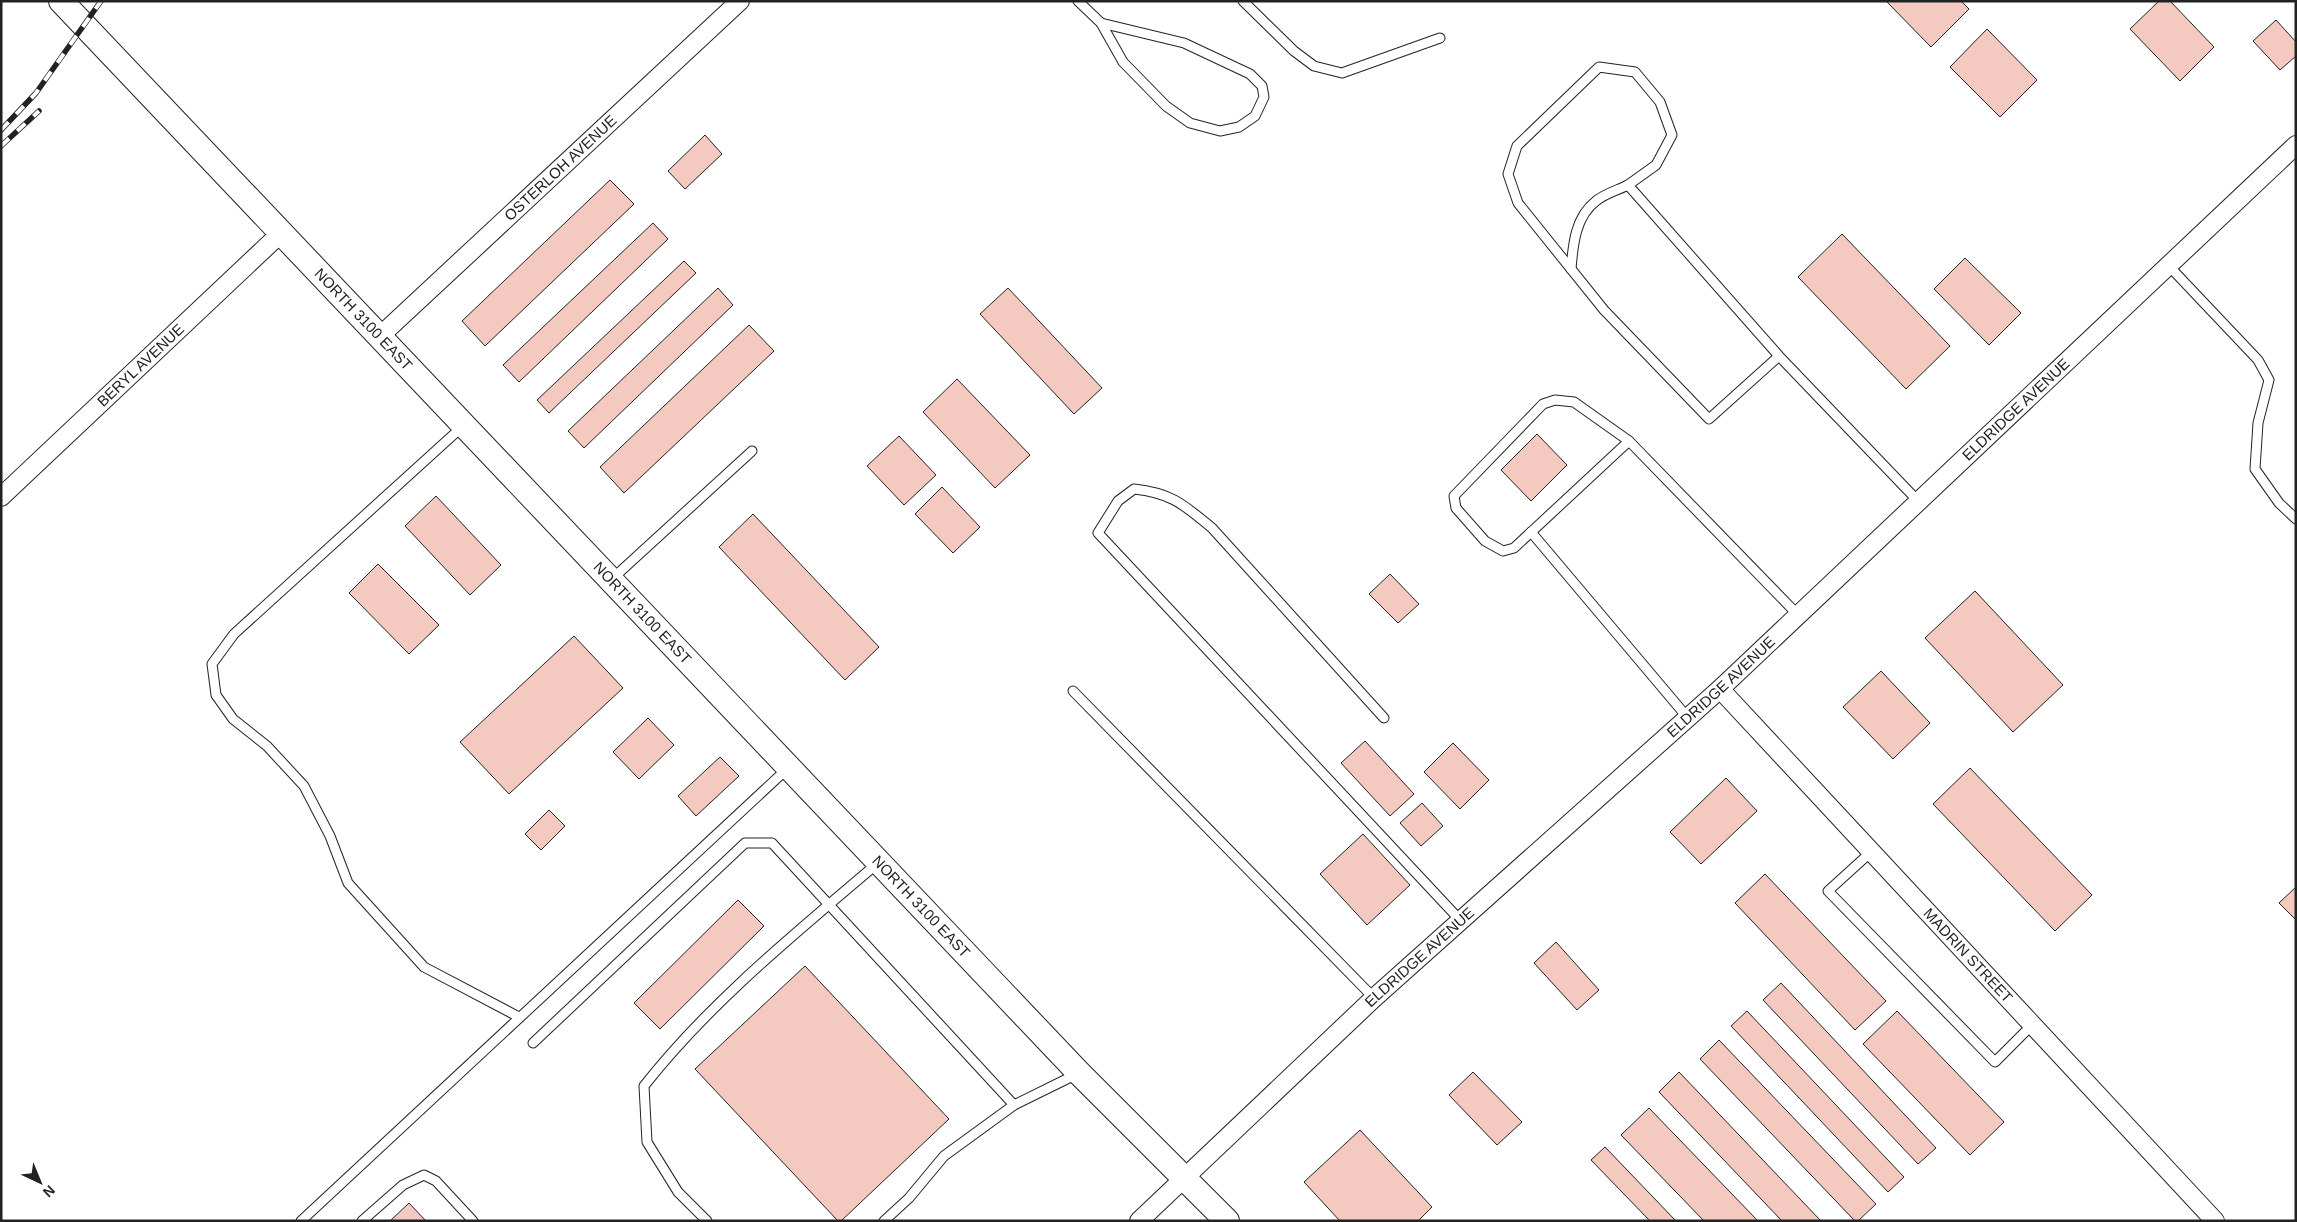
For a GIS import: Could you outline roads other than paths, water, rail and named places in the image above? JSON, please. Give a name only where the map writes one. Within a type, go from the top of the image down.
[{"type":"main road","name":"NORTH 3100 EAST","points":[[61,1],[1079,1073],[1186,1177],[1228,1221]]},
{"type":"street","name":"OSTERLOH AVENUE","points":[[379,336],[740,1]]},
{"type":"street","name":"ELDRIDGE AVENUE","points":[[1139,1221],[1374,998],[1720,689],[2296,145]]},
{"type":"street","name":"BERYL AVENUE","points":[[1,497],[281,232]]},
{"type":"street","name":"MADRIN STREET","points":[[1720,689],[2215,1221]]},
{"type":"lane","points":[[1078,1],[1101,23],[1123,62],[1166,106],[1190,123],[1220,131],[1239,127],[1255,116],[1264,97],[1262,86],[1250,74],[1184,43],[1101,23]]},
{"type":"lane","points":[[1243,1],[1294,51],[1314,66],[1342,72],[1440,38]]},
{"type":"lane","points":[[1571,269],[1573,247],[1579,221],[1596,201],[1628,185],[1656,165],[1672,135],[1660,102],[1635,72],[1599,67],[1516,146],[1508,174],[1518,203],[1571,269],[1604,310],[1709,419],[1779,356]]},
{"type":"lane","points":[[1628,185],[1779,356],[1918,501]]},
{"type":"lane","points":[[2168,264],[2258,360],[2269,380],[2258,423],[2255,469],[2279,503],[2296,519]]},
{"type":"lane","points":[[1629,441],[1514,548],[1502,551],[1486,541],[1456,508],[1454,496],[1543,404],[1555,400],[1574,402],[1629,441],[1798,615]]},
{"type":"lane","points":[[464,425],[234,634],[212,664],[216,695],[233,719],[267,746],[304,786],[330,836],[348,883],[424,967],[519,1017]]},
{"type":"lane","points":[[610,580],[752,451]]},
{"type":"lane","points":[[1384,718],[1212,528],[1181,502],[1157,492],[1134,489],[1118,501],[1098,533],[1460,920]]},
{"type":"lane","points":[[1531,532],[1688,718]]},
{"type":"lane","points":[[1073,691],[1374,998]]},
{"type":"lane","points":[[301,1221],[789,767]]},
{"type":"lane","points":[[533,1043],[745,843],[772,843],[1014,1105]]},
{"type":"lane","points":[[1871,852],[1828,892],[1995,1062],[2032,1025]]},
{"type":"lane","points":[[707,1221],[678,1192],[647,1142],[644,1086],[672,1051],[736,987],[879,862]]},
{"type":"lane","points":[[884,1221],[909,1198],[944,1156],[1014,1105],[1079,1073]]},
{"type":"lane","points":[[362,1221],[403,1185],[424,1175],[436,1180],[473,1221]]},
{"type":"railway","points":[[1,130],[36,93],[101,1]]},
{"type":"railway","points":[[1,146],[39,111]]}]
